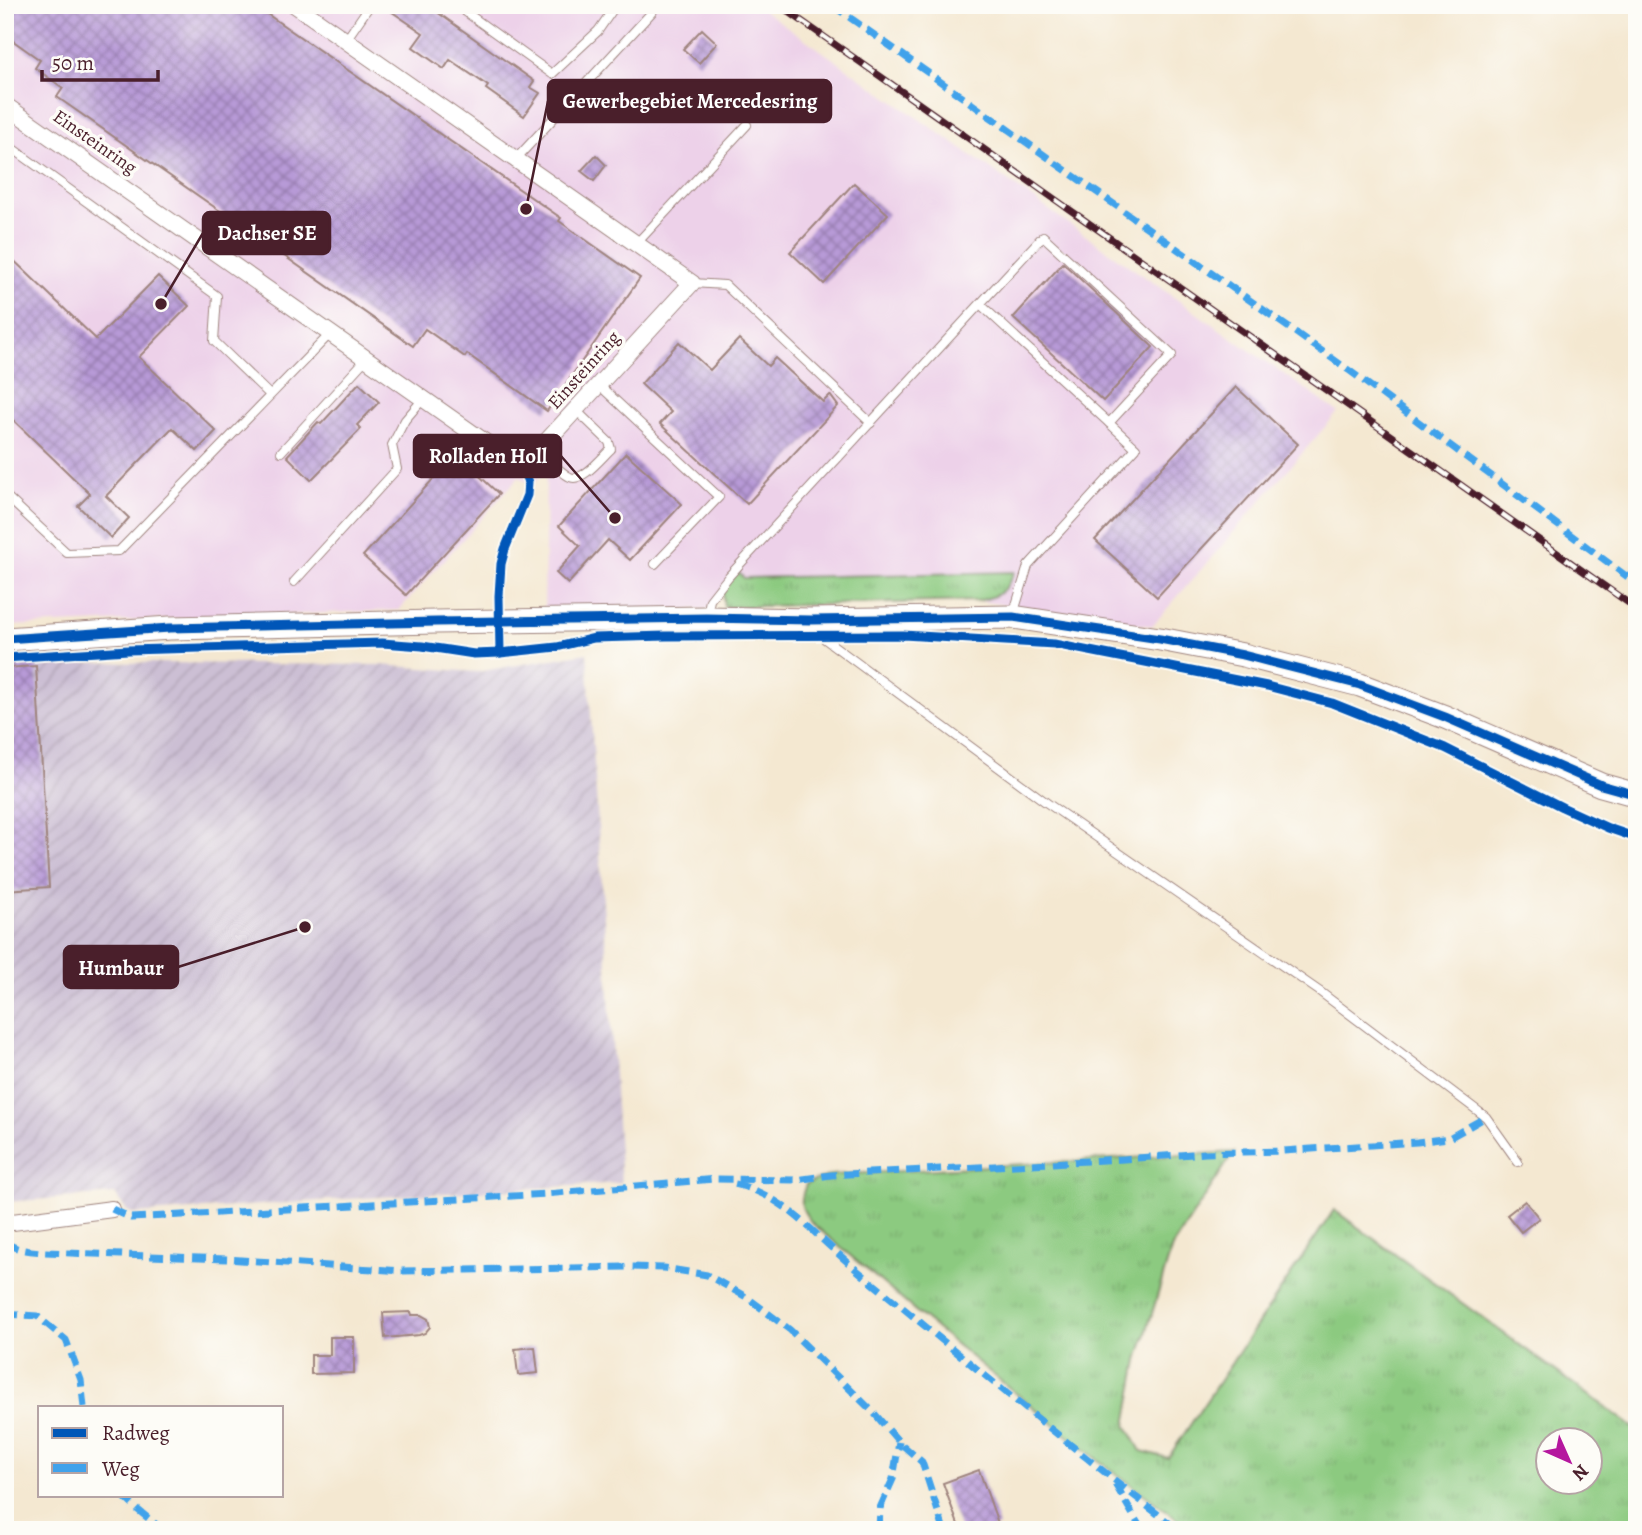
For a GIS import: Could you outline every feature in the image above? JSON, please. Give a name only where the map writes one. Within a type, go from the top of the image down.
[{"type":"street","points":[[295,5],[692,283]]},
{"type":"street","name":"Einsteinring","points":[[5,105],[522,468],[692,283]]},
{"type":"street","points":[[5,639],[170,628],[706,618],[811,620],[1013,617],[1160,639],[1243,655],[1360,685],[1445,717],[1601,785],[1637,795]]},
{"type":"street","points":[[5,1223],[112,1209]]},
{"type":"lane","points":[[345,40],[370,5]]},
{"type":"lane","points":[[456,5],[552,74],[598,31],[616,5]]},
{"type":"lane","points":[[516,160],[653,11]]},
{"type":"lane","points":[[636,244],[747,125]]},
{"type":"lane","points":[[5,143],[217,296],[214,341],[270,395]]},
{"type":"lane","points":[[706,618],[710,600],[729,576],[1043,236],[1172,355],[1109,423]]},
{"type":"lane","points":[[692,283],[724,285],[870,423]]},
{"type":"lane","points":[[980,304],[1136,448],[1028,566],[1013,617]]},
{"type":"lane","points":[[5,495],[67,554],[119,551],[330,334]]},
{"type":"lane","points":[[281,452],[366,359]]},
{"type":"lane","points":[[598,385],[719,496],[655,564]]},
{"type":"lane","points":[[294,582],[397,469],[392,445],[405,420],[423,399]]},
{"type":"lane","points":[[538,450],[569,477],[577,479],[611,449],[609,442],[576,410]]},
{"type":"lane","points":[[811,620],[818,634],[1037,795],[1319,991],[1486,1117],[1518,1162]]},
{"type":"shaded area","points":[[5,5],[756,5],[1338,412],[1152,626],[978,601],[992,598],[744,578],[737,571],[708,609],[544,610],[546,471],[532,485],[519,477],[399,610],[5,626]]},
{"type":"shaded area","points":[[587,653],[621,1183],[134,1214],[126,1210],[115,1194],[5,1202],[5,664],[380,665],[477,672]]},
{"type":"green space","points":[[737,571],[744,578],[1014,572],[1001,592],[978,601],[724,607],[722,590]]},
{"type":"green space","points":[[1234,1152],[1172,1247],[1138,1360],[1126,1425],[1141,1451],[1168,1458],[1334,1210],[1637,1430],[1637,1530],[1192,1530],[1094,1457],[812,1223],[802,1205],[806,1184],[831,1175]]},
{"type":"building","points":[[5,5],[254,5],[561,218],[559,221],[640,278],[547,411],[467,354],[465,357],[425,329],[413,346],[57,97],[63,88],[35,68],[40,60],[5,35]]},
{"type":"building","points":[[382,5],[427,5],[534,81],[530,87],[540,93],[524,116],[486,89],[488,86],[450,60],[444,69],[413,47],[423,33]]},
{"type":"building","points":[[702,29],[717,43],[699,63],[683,49]]},
{"type":"building","points":[[596,155],[606,165],[594,181],[581,171]]},
{"type":"building","points":[[854,183],[888,214],[824,284],[790,252]]},
{"type":"building","points":[[5,252],[96,339],[158,276],[189,306],[139,357],[216,431],[197,451],[172,428],[106,496],[129,518],[111,538],[78,506],[90,494],[5,412]]},
{"type":"building","points":[[1063,263],[1153,347],[1103,401],[1013,318]]},
{"type":"building","points":[[739,339],[768,366],[775,358],[823,402],[830,395],[838,406],[747,504],[660,424],[671,412],[641,384],[679,342],[710,370]]},
{"type":"building","points":[[359,383],[379,402],[357,425],[361,429],[311,480],[287,456]]},
{"type":"building","points":[[1236,387],[1298,444],[1157,597],[1095,540]]},
{"type":"building","points":[[626,453],[682,504],[630,560],[608,540],[568,584],[556,573],[580,546],[559,526]]},
{"type":"building","points":[[456,454],[499,494],[406,595],[363,556]]},
{"type":"building","points":[[36,666],[49,887],[5,890],[5,668]]},
{"type":"building","points":[[1525,1201],[1539,1218],[1521,1232],[1507,1215]]},
{"type":"building","points":[[411,1312],[412,1315],[421,1315],[428,1319],[430,1327],[425,1333],[385,1338],[383,1313]]},
{"type":"building","points":[[330,1337],[354,1337],[354,1373],[311,1374],[311,1355],[330,1355]]},
{"type":"building","points":[[535,1347],[538,1373],[518,1375],[515,1349]]},
{"type":"building","points":[[979,1470],[999,1526],[989,1530],[960,1530],[943,1483]]},
{"type":"railway","points":[[779,5],[1637,609]]},
{"type":"marked path","points":[[832,5],[1350,371],[1637,584]]},
{"type":"marked path","points":[[112,1209],[131,1218],[546,1194],[715,1179],[796,1180],[831,1175],[1417,1142],[1449,1138],[1486,1117]]},
{"type":"marked path","points":[[735,1184],[767,1196],[794,1214],[856,1270],[1178,1530]]},
{"type":"marked path","points":[[5,1242],[28,1251],[228,1259],[401,1271],[631,1267],[664,1268],[707,1275],[748,1298],[790,1330],[874,1413],[899,1442],[922,1462],[944,1530]]},
{"type":"marked path","points":[[5,1314],[37,1316],[66,1340],[81,1380],[84,1406]]},
{"type":"marked path","points":[[879,1530],[880,1508],[893,1479],[899,1442]]},
{"type":"marked path","points":[[1115,1484],[1140,1527],[1138,1530]]},
{"type":"marked path","points":[[123,1496],[163,1530]]},
{"type":"cycle path","points":[[500,653],[501,564],[527,495],[528,482],[522,468]]},
{"type":"cycle path","points":[[5,639],[170,628],[436,622],[1013,617],[1160,639],[1243,655],[1360,685],[1445,717],[1601,785],[1637,795]]},
{"type":"cycle path","points":[[5,658],[128,650],[382,643],[474,654],[557,647],[594,638],[666,636],[903,635],[1054,644],[1267,686],[1332,703],[1445,748],[1562,807],[1637,838]]},
{"type":"place","name":"Gewerbegebiet Mercedesring","points":[[526,209]]},
{"type":"place","name":"Dachser SE","points":[[161,304]]},
{"type":"place","name":"Rolladen Holl","points":[[615,518]]},
{"type":"place","name":"Humbaur","points":[[305,927]]}]
